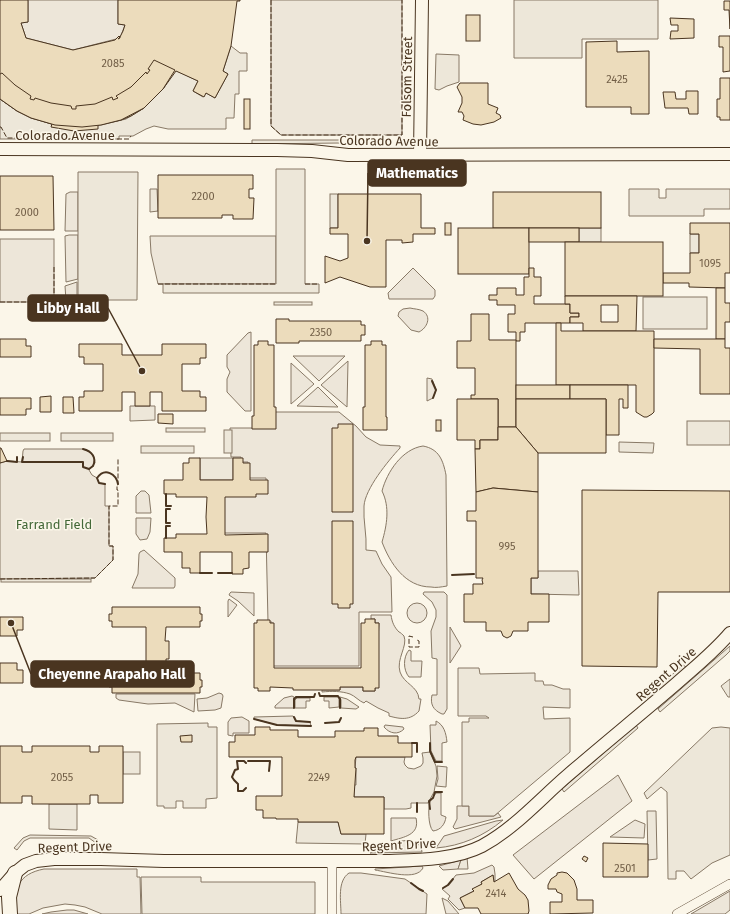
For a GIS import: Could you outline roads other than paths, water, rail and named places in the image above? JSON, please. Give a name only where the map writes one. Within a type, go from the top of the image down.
[{"type":"main road","points":[[10,914],[9,896],[14,873]]},
{"type":"street","name":"Folsom Street","points":[[420,155],[422,0]]},
{"type":"street","name":"Colorado Avenue","points":[[0,149],[277,150],[312,151],[348,156],[730,154]]},
{"type":"street","name":"Regent Drive","points":[[0,890],[14,873],[25,865],[36,861],[54,859],[164,861],[411,860],[466,853],[482,846],[506,830],[717,648],[730,633]]},
{"type":"street","points":[[332,861],[332,914]]},
{"type":"street","points":[[677,914],[730,884]]},
{"type":"place","name":"Mathematics","points":[[367,241]]},
{"type":"place","name":"Libby Hall","points":[[142,371]]},
{"type":"place","name":"Cheyenne Arapaho Hall","points":[[11,623]]},
{"type":"park label","name":"Farrand Field","points":[[54,524]]}]
